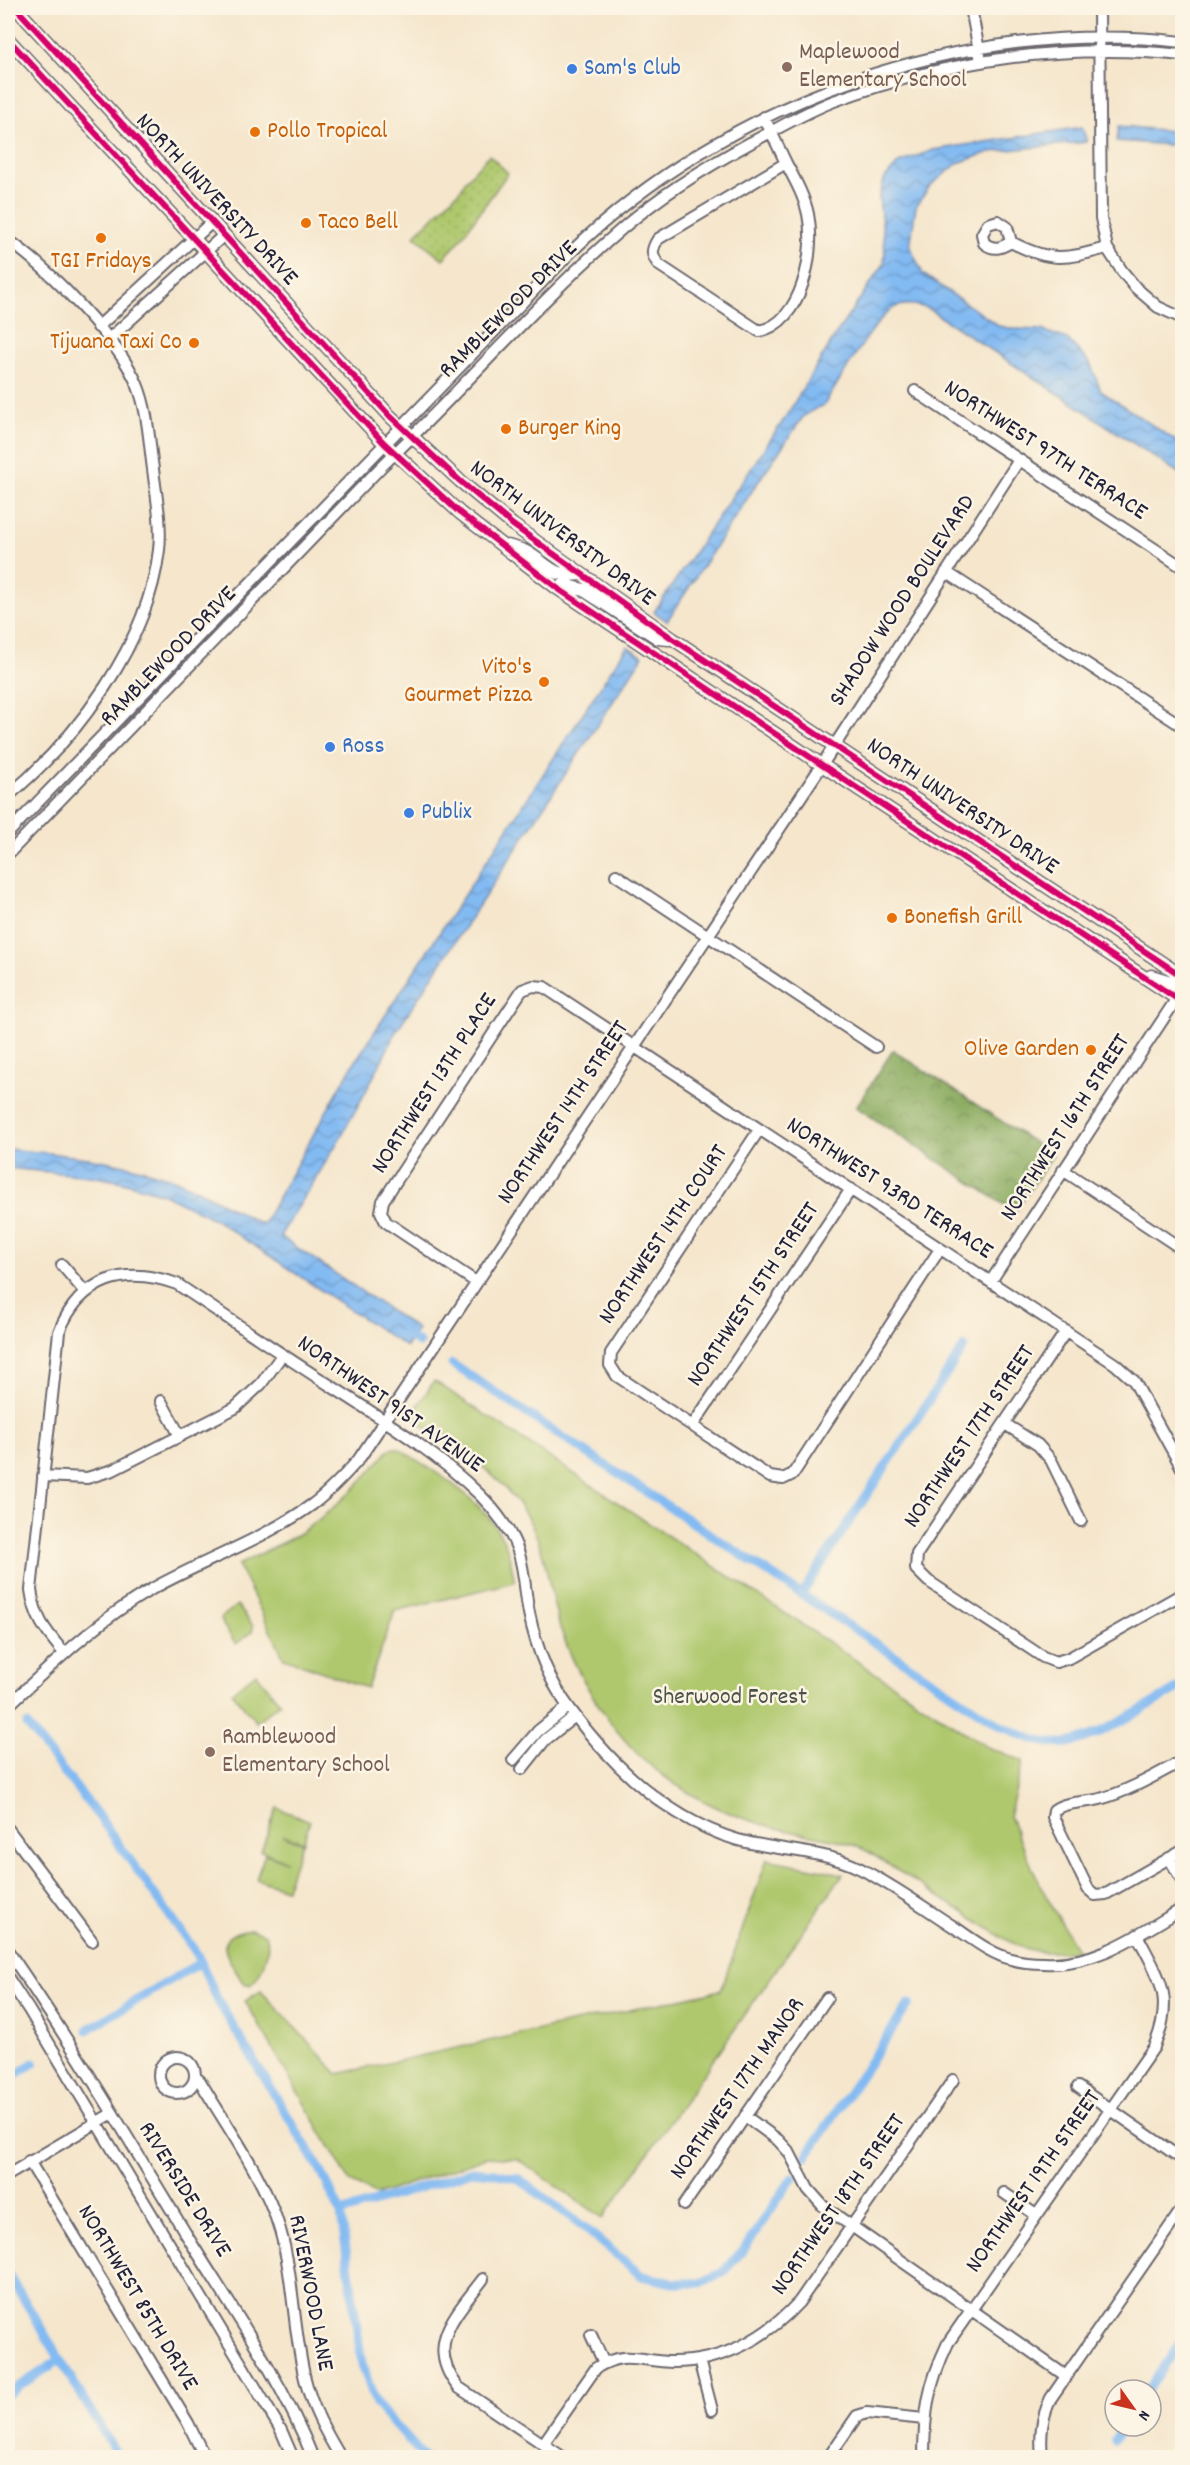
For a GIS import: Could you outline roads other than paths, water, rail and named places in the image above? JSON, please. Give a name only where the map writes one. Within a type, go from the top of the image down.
[{"type":"main road","name":"NORTH UNIVERSITY DRIVE","points":[[16,8],[400,427],[459,481],[513,525],[673,639],[835,744],[1182,976]]},
{"type":"main road","name":"NORTH UNIVERSITY DRIVE","points":[[8,39],[384,444],[440,497],[557,588],[822,765],[1181,999]]},
{"type":"main road","points":[[501,544],[525,552],[544,566],[564,576],[581,574]]},
{"type":"main road","points":[[557,588],[564,585],[584,590],[658,638],[673,639]]},
{"type":"main road","points":[[1135,970],[1174,983],[1182,983]]},
{"type":"street","points":[[971,8],[981,62]]},
{"type":"street","points":[[1099,8],[1101,218],[1107,248],[1136,288],[1158,307],[1182,318]]},
{"type":"street","name":"RAMBLEWOOD DRIVE","points":[[8,833],[571,252],[615,212],[706,148],[764,117],[828,90],[894,68],[978,50],[1040,41],[1099,37],[1182,42]]},
{"type":"street","name":"RAMBLEWOOD DRIVE","points":[[8,854],[394,454],[570,277],[626,225],[714,163],[771,132],[843,99],[897,81],[981,62],[1040,54],[1100,51],[1182,55]]},
{"type":"street","points":[[764,117],[803,196],[808,217],[807,261],[795,304],[783,321],[769,329],[759,331],[659,265],[652,257],[652,248],[658,239],[786,163]]},
{"type":"street","points":[[98,327],[212,222]]},
{"type":"street","points":[[109,339],[224,236]]},
{"type":"street","points":[[8,240],[38,263],[109,339],[129,367],[138,386],[147,420],[159,532],[157,562],[135,630],[94,704],[62,744],[8,796]]},
{"type":"street","points":[[1011,242],[1037,254],[1054,258],[1069,258],[1107,248]]},
{"type":"street","name":"NORTHWEST 97TH TERRACE","points":[[915,391],[1182,567]]},
{"type":"street","name":"SHADOW WOOD BOULEVARD","points":[[822,765],[1019,460]]},
{"type":"street","points":[[946,572],[1182,726]]},
{"type":"street","name":"NORTHWEST 14TH STREET","points":[[64,1653],[152,1589],[289,1519],[314,1503],[339,1482],[359,1459],[822,765]]},
{"type":"street","points":[[616,875],[876,1047]]},
{"type":"street","name":"NORTHWEST 93RD TERRACE","points":[[533,986],[544,987],[1115,1364],[1134,1381],[1182,1468]]},
{"type":"street","name":"NORTHWEST 13TH PLACE","points":[[476,1282],[386,1222],[381,1212],[383,1201],[522,990],[533,986]]},
{"type":"street","name":"NORTHWEST 16TH STREET","points":[[991,1281],[1063,1170],[1181,999]]},
{"type":"street","name":"NORTHWEST 14TH COURT","points":[[693,1425],[617,1376],[610,1365],[611,1353],[759,1130]]},
{"type":"street","points":[[1063,1170],[1182,1249]]},
{"type":"street","name":"NORTHWEST 15TH STREET","points":[[693,1425],[851,1189]]},
{"type":"street","points":[[693,1425],[770,1477],[783,1479],[793,1473],[940,1249]]},
{"type":"street","points":[[8,1706],[64,1653],[42,1625],[34,1610],[31,1590],[59,1332],[65,1317],[85,1292],[62,1265]]},
{"type":"street","name":"NORTHWEST 91ST AVENUE","points":[[85,1292],[106,1280],[123,1275],[160,1278],[177,1284],[385,1421],[481,1496],[501,1519],[519,1551],[529,1613],[538,1649],[552,1680],[572,1712],[615,1763],[641,1787],[668,1807],[700,1825],[737,1839],[846,1862],[886,1882],[983,1947],[1011,1959],[1043,1963],[1070,1963],[1098,1956],[1182,1909]]},
{"type":"street","name":"NORTHWEST 17TH STREET","points":[[1066,1331],[917,1554],[916,1569],[928,1581],[1043,1657],[1056,1662],[1069,1658],[1182,1594]]},
{"type":"street","points":[[43,1476],[87,1478],[113,1470],[235,1408],[261,1384],[282,1354]]},
{"type":"street","points":[[161,1401],[180,1436]]},
{"type":"street","points":[[1005,1424],[1038,1445],[1051,1460],[1081,1521]]},
{"type":"street","points":[[513,1760],[538,1731],[572,1712]]},
{"type":"street","points":[[522,1769],[545,1740],[572,1712]]},
{"type":"street","points":[[1182,1761],[1138,1785],[1109,1796],[1060,1806],[1054,1810],[1053,1817],[1088,1889],[1095,1894],[1106,1894],[1182,1851]]},
{"type":"street","points":[[8,1829],[92,1941]]},
{"type":"street","points":[[1169,1858],[1182,1880]]},
{"type":"street","name":"NORTHWEST 19TH STREET","points":[[924,2457],[924,2419],[937,2366],[948,2343],[1154,2047],[1163,2026],[1165,2004],[1161,1980],[1137,1935]]},
{"type":"street","name":"RIVERSIDE DRIVE","points":[[8,1952],[76,2054],[274,2378],[313,2457]]},
{"type":"street","name":"RIVERSIDE DRIVE","points":[[8,1978],[281,2430],[293,2457]]},
{"type":"street","name":"NORTHWEST 17TH MANOR","points":[[684,2205],[827,1998]]},
{"type":"street","name":"RIVERWOOD LANE","points":[[195,2077],[200,2081],[249,2164],[273,2210],[286,2253],[305,2380],[325,2432],[341,2457]]},
{"type":"street","name":"NORTHWEST 18TH STREET","points":[[604,2363],[619,2357],[631,2356],[673,2362],[699,2360],[731,2351],[755,2339],[780,2322],[799,2302],[953,2080]]},
{"type":"street","points":[[1078,2087],[1182,2160]]},
{"type":"street","points":[[8,2175],[111,2114]]},
{"type":"street","points":[[745,2116],[778,2140],[789,2152],[808,2189],[823,2206],[1066,2376]]},
{"type":"street","name":"NORTHWEST 85TH DRIVE","points":[[29,2162],[188,2423],[206,2457]]},
{"type":"street","points":[[1004,2193],[1036,2215]]},
{"type":"street","points":[[1042,2457],[1040,2435],[1043,2416],[1066,2376],[1182,2209]]},
{"type":"street","points":[[483,2279],[447,2328],[443,2343],[443,2358],[448,2374],[458,2387],[564,2457]]},
{"type":"street","points":[[543,2444],[596,2368],[604,2363],[591,2335]]},
{"type":"street","points":[[699,2360],[712,2410]]},
{"type":"street","points":[[828,2457],[857,2416],[867,2413],[924,2419]]},
{"type":"water","points":[[1119,126],[1182,132],[1182,146],[1117,141]]},
{"type":"water","points":[[1082,127],[1087,142],[990,152],[958,163],[930,186],[916,206],[910,247],[923,274],[999,326],[1041,330],[1067,339],[1090,363],[1101,391],[1182,445],[1182,475],[927,308],[911,305],[895,307],[878,322],[824,405],[803,417],[667,621],[654,612],[785,418],[838,331],[884,264],[885,250],[879,197],[885,178],[899,163],[933,150]]},
{"type":"water","points":[[627,646],[643,656],[395,1033],[341,1136],[280,1236],[417,1329],[406,1347],[214,1219],[164,1194],[123,1182],[90,1176],[8,1168],[8,1149],[68,1155],[128,1166],[180,1182],[263,1224],[351,1068]]},
{"type":"waterway","points":[[403,1332],[419,1343]]},
{"type":"waterway","points":[[801,1595],[964,1347]]},
{"type":"waterway","points":[[452,1364],[1001,1726],[1033,1739],[1058,1744],[1067,1743],[1110,1727],[1182,1686]]},
{"type":"waterway","points":[[27,1725],[100,1818],[197,1954],[219,2003],[321,2171],[341,2213],[362,2364],[376,2404],[425,2458]]},
{"type":"waterway","points":[[87,2030],[201,1962]]},
{"type":"waterway","points":[[806,2157],[909,2004]]},
{"type":"waterway","points":[[8,2079],[34,2063]]},
{"type":"waterway","points":[[341,2213],[472,2171],[494,2173],[519,2179],[580,2224],[642,2276],[673,2283],[701,2283],[723,2272],[744,2249],[793,2177]]},
{"type":"waterway","points":[[8,2273],[119,2458]]},
{"type":"waterway","points":[[1156,2378],[1182,2341]]},
{"type":"waterway","points":[[8,2394],[59,2360]]},
{"type":"place","name":"Maplewood Elementary School","points":[[787,67]]},
{"type":"place","name":"Sam's Club","points":[[572,69]]},
{"type":"place","name":"Pollo Tropical","points":[[255,132]]},
{"type":"place","name":"Taco Bell","points":[[306,223]]},
{"type":"place","name":"TGI Fridays","points":[[101,238]]},
{"type":"place","name":"Tijuana Taxi Co","points":[[194,343]]},
{"type":"place","name":"Burger King","points":[[506,429]]},
{"type":"place","name":"Vito's Gourmet Pizza","points":[[544,682]]},
{"type":"place","name":"Ross","points":[[330,747]]},
{"type":"place","name":"Publix","points":[[409,813]]},
{"type":"place","name":"Bonefish Grill","points":[[892,918]]},
{"type":"place","name":"Olive Garden","points":[[1091,1050]]},
{"type":"place","name":"Ramblewood Elementary School","points":[[210,1752]]},
{"type":"park label","name":"Sherwood Forest","points":[[730,1698]]}]
